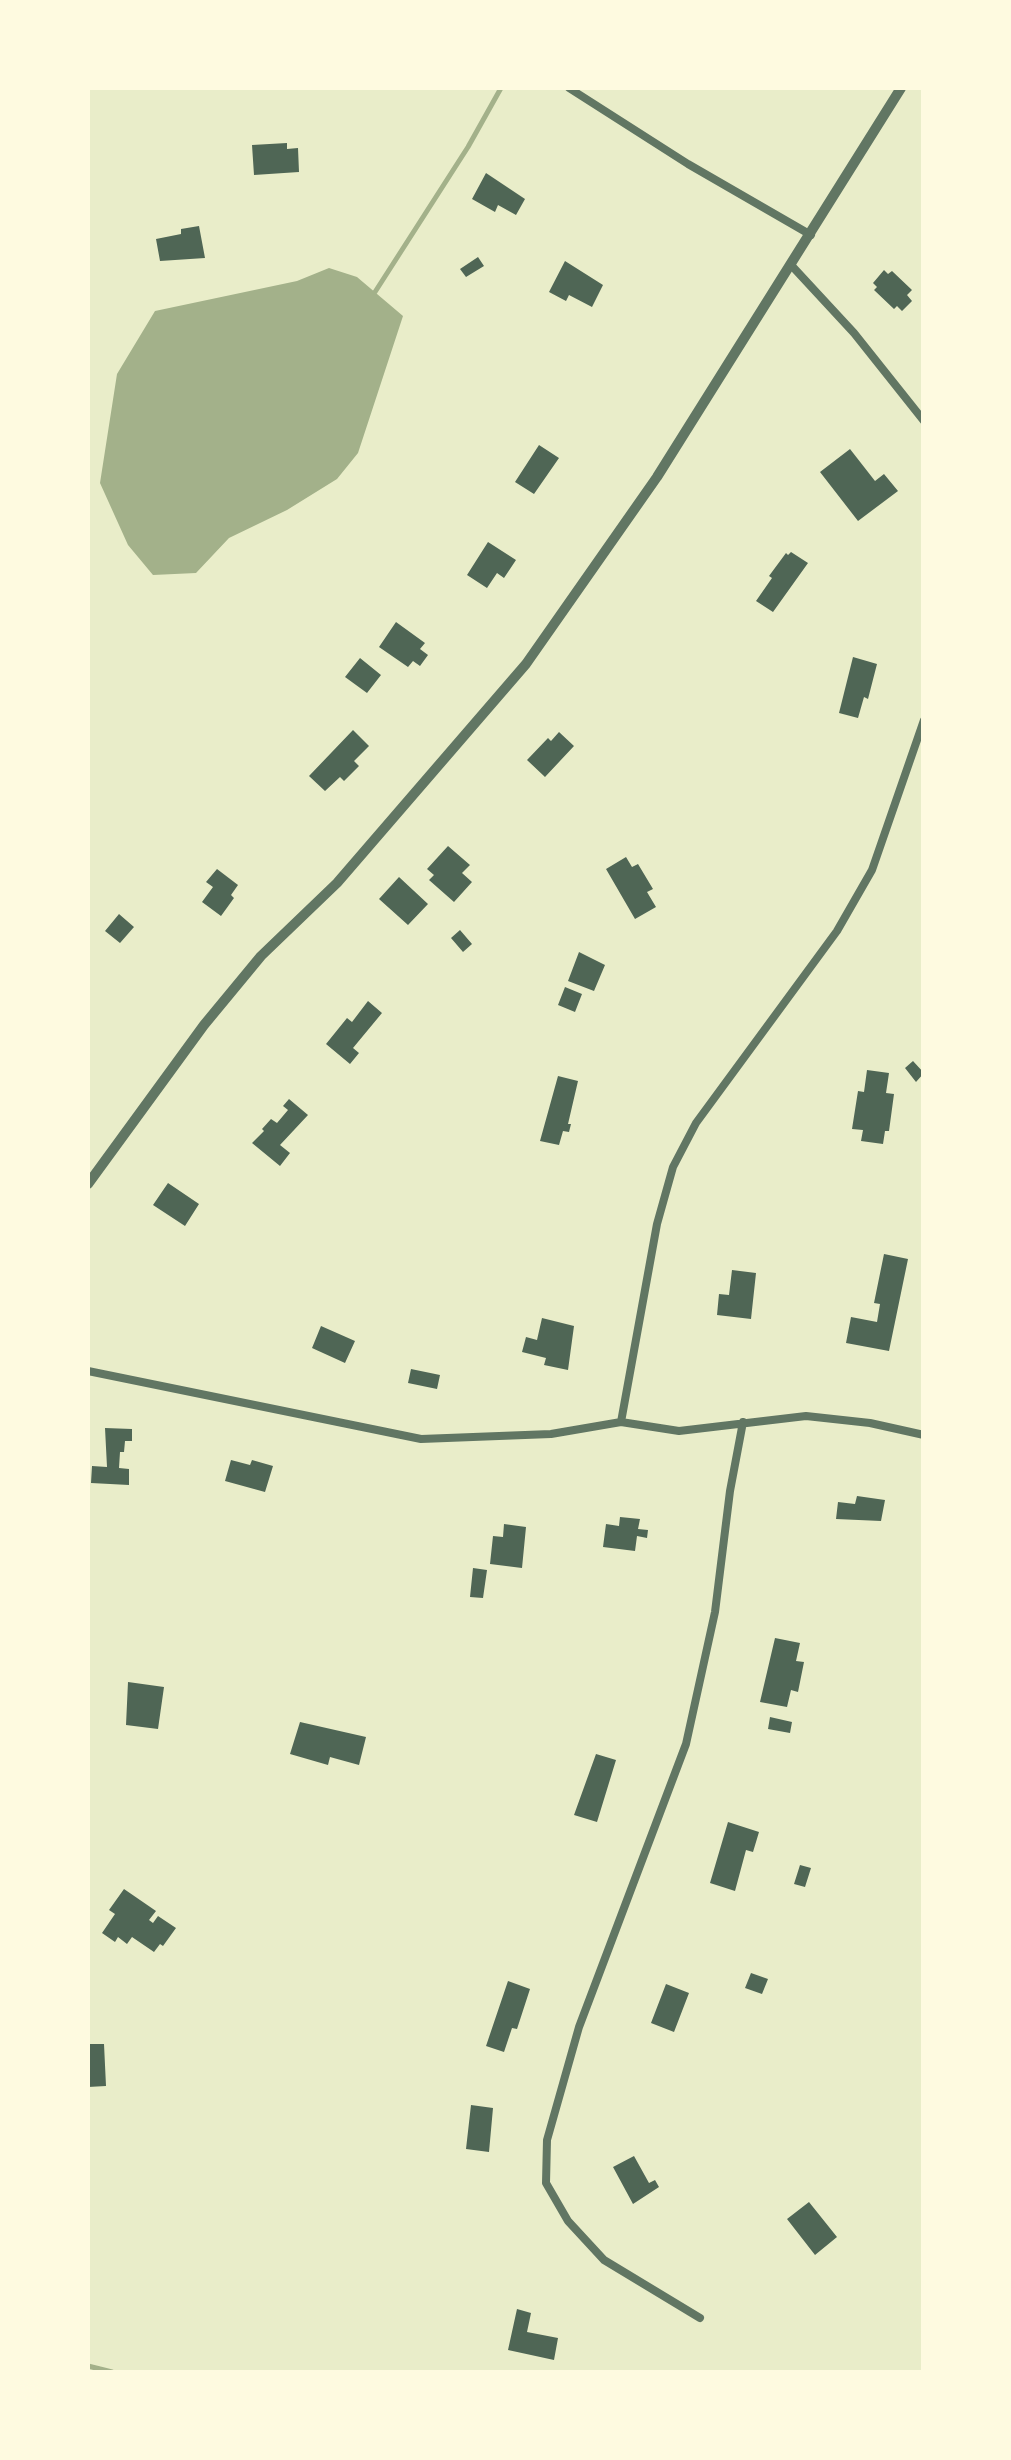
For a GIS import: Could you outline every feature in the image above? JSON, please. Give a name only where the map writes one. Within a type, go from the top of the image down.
[{"type":"street","points":[[569,88],[811,236]]},
{"type":"street","points":[[88,1184],[204,1024],[261,956],[337,883],[526,664],[657,478],[901,88]]},
{"type":"street","points":[[792,266],[854,332],[924,421]]},
{"type":"street","points":[[622,1422],[657,1224],[674,1167],[696,1123],[837,931],[872,870],[924,720]]},
{"type":"street","points":[[88,1371],[421,1439],[550,1434],[622,1422],[679,1432],[806,1416],[870,1423],[924,1435]]},
{"type":"street","points":[[700,2318],[604,2260],[568,2221],[546,2182],[547,2140],[579,2027],[686,1744],[715,1612],[742,1422]]},
{"type":"shaded area","points":[[329,268],[357,277],[403,316],[358,453],[337,479],[287,510],[229,538],[196,573],[153,575],[128,545],[100,483],[117,374],[155,311],[297,281]]},
{"type":"building","points":[[287,143],[287,149],[298,148],[299,172],[254,175],[252,145]]},
{"type":"building","points":[[486,173],[525,199],[516,215],[498,205],[495,212],[472,199]]},
{"type":"building","points":[[199,226],[205,258],[160,261],[156,239]]},
{"type":"building","points":[[478,257],[484,266],[466,277],[460,269]]},
{"type":"building","points":[[565,261],[603,285],[592,307],[569,295],[566,301],[549,292]]},
{"type":"building","points":[[884,270],[888,274],[892,271],[912,290],[907,295],[912,301],[902,311],[897,306],[894,309],[874,290],[877,287],[873,283]]},
{"type":"building","points":[[539,445],[559,458],[534,494],[515,482]]},
{"type":"building","points":[[850,449],[875,481],[884,474],[898,491],[858,521],[820,472]]},
{"type":"building","points":[[488,542],[516,560],[504,578],[497,573],[487,588],[467,575]]},
{"type":"building","points":[[786,553],[808,563],[773,612],[756,601],[772,578],[769,576]]},
{"type":"building","points":[[396,622],[425,643],[420,649],[428,655],[420,666],[413,661],[408,667],[379,647]]},
{"type":"building","points":[[853,657],[877,664],[868,699],[864,697],[858,718],[839,713]]},
{"type":"building","points":[[360,658],[381,675],[367,693],[345,677]]},
{"type":"building","points":[[353,730],[369,746],[354,761],[359,766],[344,781],[340,777],[325,791],[309,776]]},
{"type":"building","points":[[559,732],[574,746],[545,777],[527,760]]},
{"type":"building","points":[[448,846],[470,865],[462,873],[472,882],[454,902],[429,880],[434,875],[427,869]]},
{"type":"building","points":[[626,857],[632,867],[638,864],[653,889],[647,892],[656,907],[635,919],[606,869]]},
{"type":"building","points":[[217,869],[238,885],[221,916],[202,902],[213,887],[206,882]]},
{"type":"building","points":[[399,877],[428,904],[408,925],[379,899]]},
{"type":"building","points":[[119,914],[134,927],[120,943],[105,931]]},
{"type":"building","points":[[460,930],[472,944],[463,952],[451,938]]},
{"type":"building","points":[[579,952],[605,965],[594,991],[568,981]]},
{"type":"building","points":[[565,987],[582,994],[575,1012],[558,1005]]},
{"type":"building","points":[[368,1001],[382,1013],[353,1048],[359,1053],[350,1064],[326,1044],[347,1018],[352,1022]]},
{"type":"building","points":[[913,1061],[924,1073],[916,1082],[905,1068]]},
{"type":"building","points":[[867,1070],[889,1073],[886,1093],[894,1094],[889,1131],[885,1131],[883,1144],[861,1141],[863,1130],[852,1129],[858,1091],[864,1092]]},
{"type":"building","points":[[558,1076],[578,1081],[569,1132],[563,1131],[559,1145],[540,1141]]},
{"type":"building","points":[[289,1099],[308,1115],[280,1145],[290,1153],[280,1166],[252,1143],[271,1119],[277,1123],[288,1110],[283,1106]]},
{"type":"building","points":[[168,1183],[199,1204],[185,1226],[153,1205]]},
{"type":"building","points":[[884,1254],[908,1259],[889,1351],[846,1343],[851,1317],[877,1322],[880,1304],[874,1303]]},
{"type":"building","points":[[732,1270],[756,1273],[751,1319],[717,1315],[719,1294],[729,1295]]},
{"type":"building","points":[[542,1318],[574,1326],[568,1370],[544,1365],[546,1358],[522,1352],[526,1337],[537,1340]]},
{"type":"building","points":[[321,1326],[355,1341],[345,1363],[312,1348]]},
{"type":"building","points":[[411,1369],[440,1375],[437,1389],[408,1383]]},
{"type":"building","points":[[105,1428],[132,1429],[132,1441],[125,1441],[124,1452],[120,1452],[119,1468],[129,1469],[129,1485],[91,1483],[92,1466],[107,1467]]},
{"type":"building","points":[[231,1460],[273,1466],[265,1492],[225,1481]]},
{"type":"building","points":[[857,1496],[885,1500],[881,1521],[836,1519],[838,1502],[855,1504]]},
{"type":"building","points":[[620,1517],[640,1519],[638,1529],[648,1530],[647,1538],[637,1536],[635,1551],[603,1547],[606,1524],[619,1526]]},
{"type":"building","points":[[504,1524],[526,1527],[522,1568],[490,1564],[493,1536],[503,1537]]},
{"type":"building","points":[[473,1568],[487,1570],[483,1598],[470,1597]]},
{"type":"building","points":[[775,1638],[800,1643],[796,1661],[804,1662],[798,1692],[791,1690],[787,1707],[760,1702]]},
{"type":"building","points":[[128,1682],[164,1687],[158,1729],[126,1725]]},
{"type":"building","points":[[770,1717],[792,1722],[790,1733],[768,1729]]},
{"type":"building","points":[[300,1722],[366,1737],[359,1765],[330,1757],[328,1765],[290,1754]]},
{"type":"building","points":[[596,1754],[616,1760],[597,1822],[574,1815]]},
{"type":"building","points":[[728,1822],[759,1832],[753,1852],[746,1850],[735,1891],[710,1883]]},
{"type":"building","points":[[800,1865],[811,1868],[805,1887],[794,1884]]},
{"type":"building","points":[[124,1889],[156,1911],[149,1920],[153,1923],[158,1916],[176,1928],[154,1952],[132,1937],[127,1944],[118,1937],[115,1942],[102,1933],[115,1914],[109,1910]]},
{"type":"building","points":[[751,1973],[768,1979],[762,1994],[745,1988]]},
{"type":"building","points":[[508,1981],[530,1989],[517,2029],[512,2028],[504,2052],[486,2046]]},
{"type":"building","points":[[666,1984],[689,1993],[674,2032],[651,2023]]},
{"type":"building","points":[[88,2044],[104,2044],[106,2086],[88,2087]]},
{"type":"building","points":[[471,2105],[493,2108],[489,2152],[466,2149]]},
{"type":"building","points":[[634,2156],[649,2183],[655,2180],[659,2187],[633,2204],[613,2167]]},
{"type":"building","points":[[809,2202],[837,2237],[815,2255],[787,2219]]},
{"type":"building","points":[[517,2309],[531,2313],[527,2332],[558,2338],[554,2360],[508,2350]]},
{"type":"waterway","points":[[375,292],[501,88]]},
{"type":"waterway","points":[[88,2366],[112,2372]]}]
